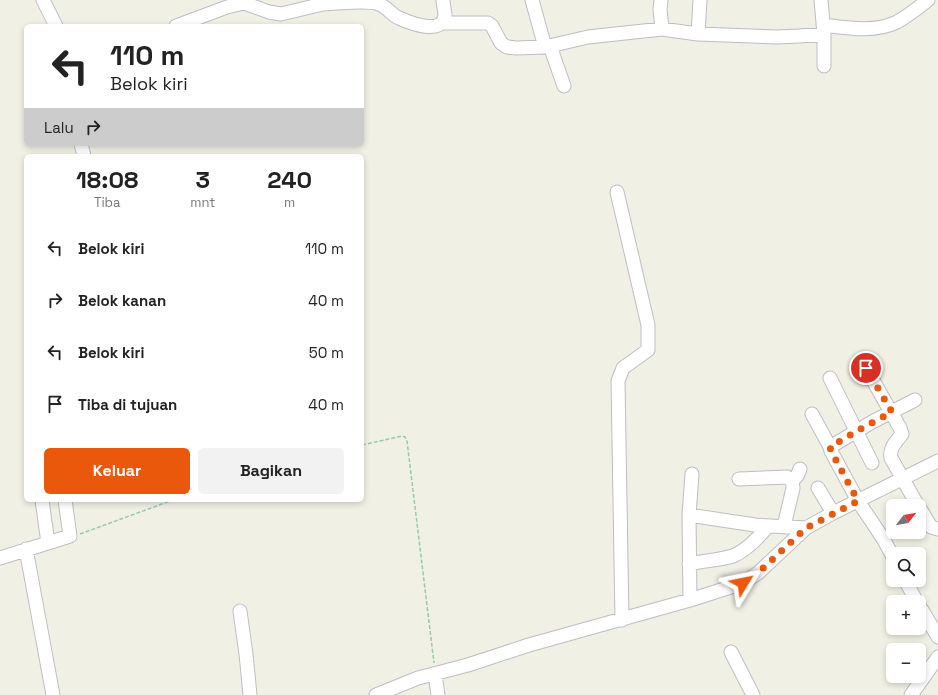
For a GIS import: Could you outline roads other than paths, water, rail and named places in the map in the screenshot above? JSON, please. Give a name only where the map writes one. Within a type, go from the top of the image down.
[{"type":"street","points":[[42,0],[55,24]]},
{"type":"street","points":[[442,23],[445,16],[443,0]]},
{"type":"street","points":[[532,0],[547,46],[564,86]]},
{"type":"street","points":[[661,0],[660,9],[662,29]]},
{"type":"street","points":[[698,34],[700,0]]},
{"type":"street","points":[[821,0],[824,29],[824,66]]},
{"type":"street","points":[[181,24],[226,4],[244,3],[269,12],[281,14],[323,2],[372,2],[380,4],[399,18],[423,26],[437,26],[442,23],[488,23],[492,26],[501,43],[507,47],[522,48],[547,46],[588,37],[662,29],[698,34],[777,37],[799,36],[824,29],[866,29],[881,27],[896,22],[928,0]]},
{"type":"street","points":[[616,192],[648,325],[648,350],[623,368],[618,381],[622,620]]},
{"type":"street","points":[[866,368],[900,428],[902,434],[893,446],[890,453],[891,458],[914,499]]},
{"type":"street","points":[[830,378],[872,463]]},
{"type":"street","points":[[830,447],[856,431],[915,400]]},
{"type":"street","points":[[812,414],[858,501],[888,547]]},
{"type":"street","points":[[376,695],[418,678],[529,645],[622,620],[743,583],[751,579],[806,528],[938,460]]},
{"type":"street","points":[[792,481],[797,476],[800,469]]},
{"type":"street","points":[[690,600],[689,515],[692,474]]},
{"type":"street","points":[[739,479],[787,477],[792,481],[793,488],[784,526]]},
{"type":"street","points":[[818,488],[833,513]]},
{"type":"street","points":[[42,502],[48,543]]},
{"type":"street","points":[[0,558],[70,536],[65,502]]},
{"type":"street","points":[[689,515],[755,525],[806,528]]},
{"type":"street","points":[[926,519],[931,527],[938,529]]},
{"type":"street","points":[[689,564],[732,556],[758,538],[768,526]]},
{"type":"street","points":[[26,549],[54,695]]},
{"type":"street","points":[[240,611],[250,695]]},
{"type":"street","points":[[926,617],[938,637]]},
{"type":"street","points":[[731,652],[753,695]]},
{"type":"street","points":[[911,695],[938,657]]},
{"type":"street","points":[[435,674],[438,695]]}]
